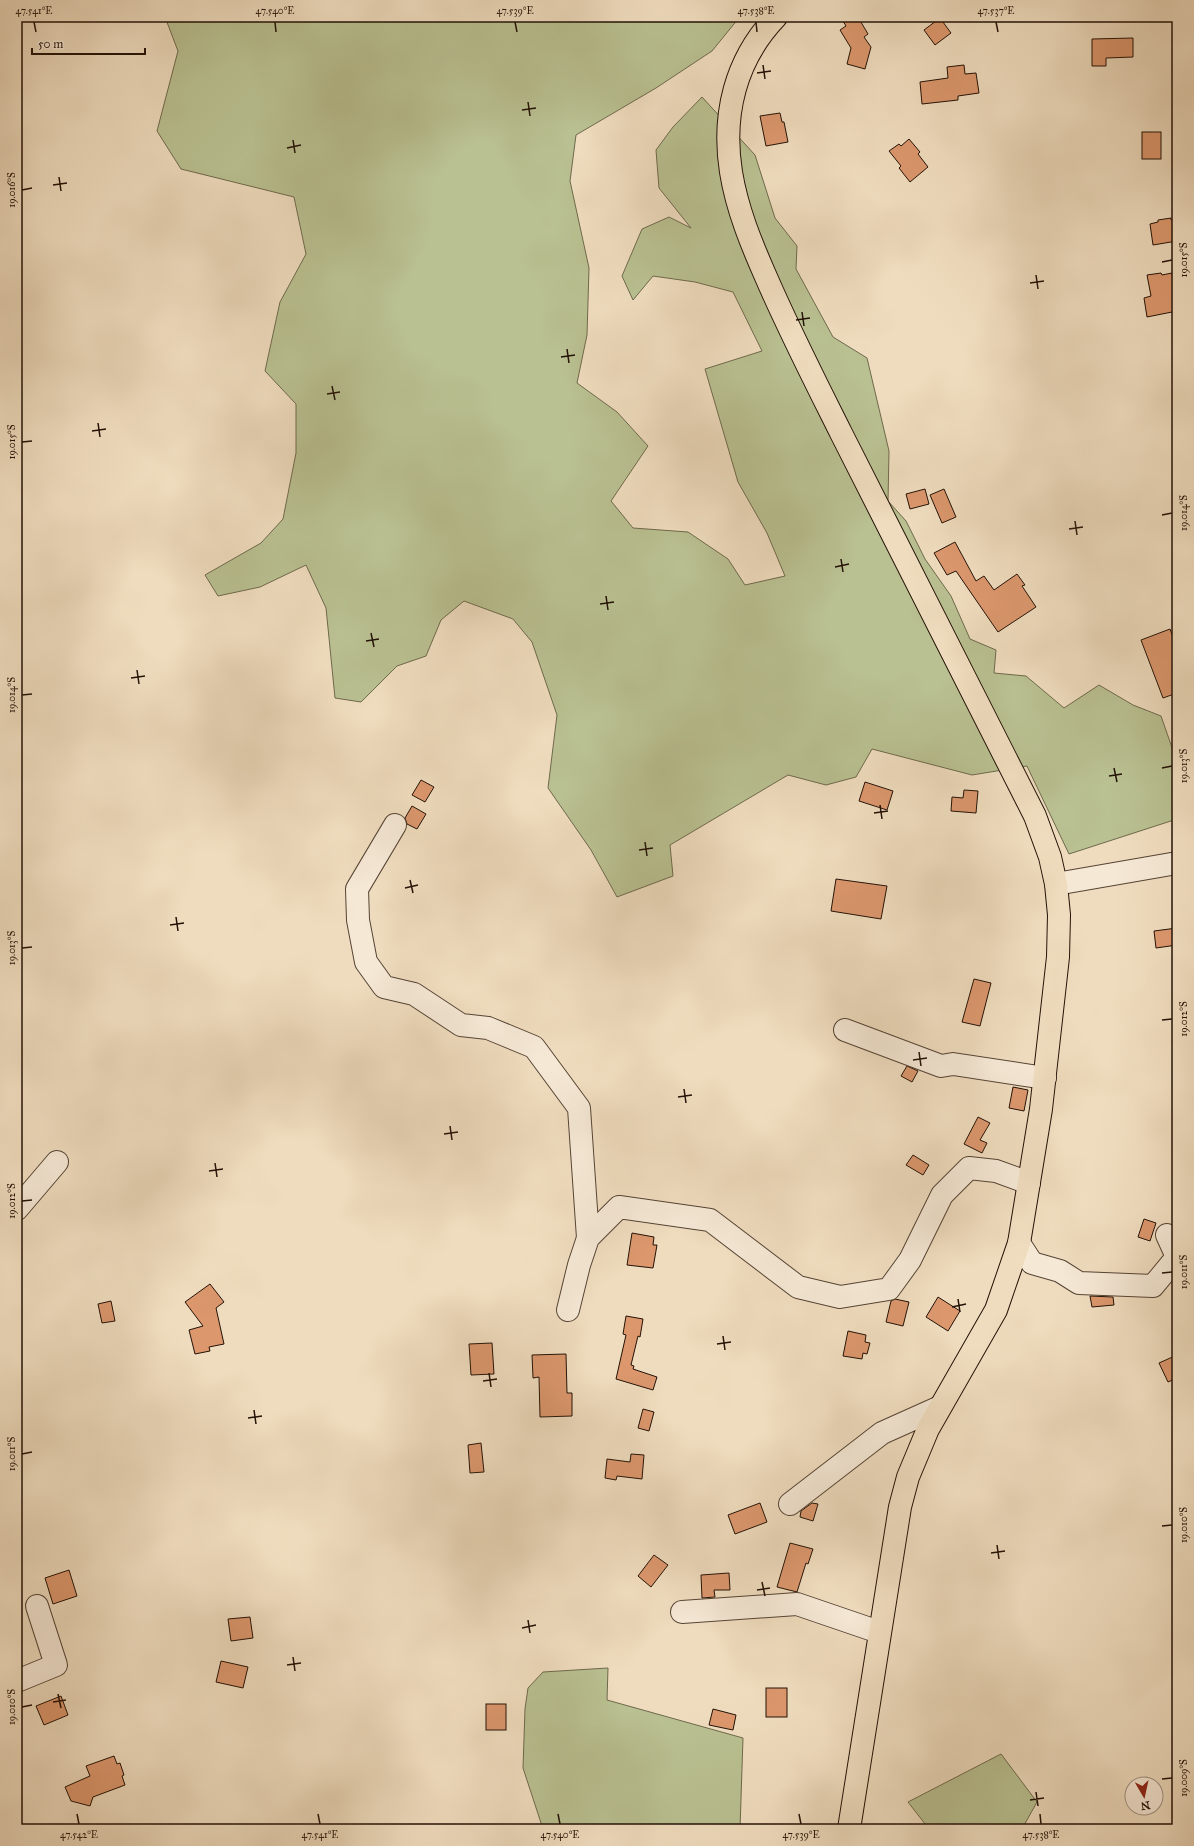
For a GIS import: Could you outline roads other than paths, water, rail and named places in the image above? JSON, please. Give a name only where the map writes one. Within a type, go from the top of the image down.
[{"type":"main road","points":[[776,17],[752,49],[736,80],[730,108],[728,140],[731,173],[739,208],[750,241],[790,332],[1035,816],[1050,857],[1056,884],[1059,915],[1058,957],[1045,1078],[1019,1243],[996,1310],[928,1429],[908,1477],[900,1507],[879,1632],[849,1829]]},
{"type":"street","points":[[395,825],[357,889],[358,920],[366,962],[384,987],[414,994],[461,1025],[488,1028],[534,1047],[579,1108],[588,1238],[579,1265],[568,1310]]},
{"type":"street","points":[[1056,884],[1177,863]]},
{"type":"street","points":[[845,1030],[941,1066],[953,1064],[1045,1078]]},
{"type":"street","points":[[17,1209],[57,1162]]},
{"type":"street","points":[[588,1238],[619,1207],[710,1220],[798,1287],[840,1297],[889,1289],[910,1260],[942,1195],[969,1168],[996,1171],[1029,1183]]},
{"type":"street","points":[[1019,1243],[1032,1263],[1060,1271],[1079,1283],[1153,1286],[1177,1257],[1167,1235]]},
{"type":"street","points":[[790,1504],[882,1433],[940,1407]]},
{"type":"street","points":[[682,1612],[797,1604],[879,1632]]},
{"type":"street","points":[[17,1681],[56,1665],[36,1606]]}]
